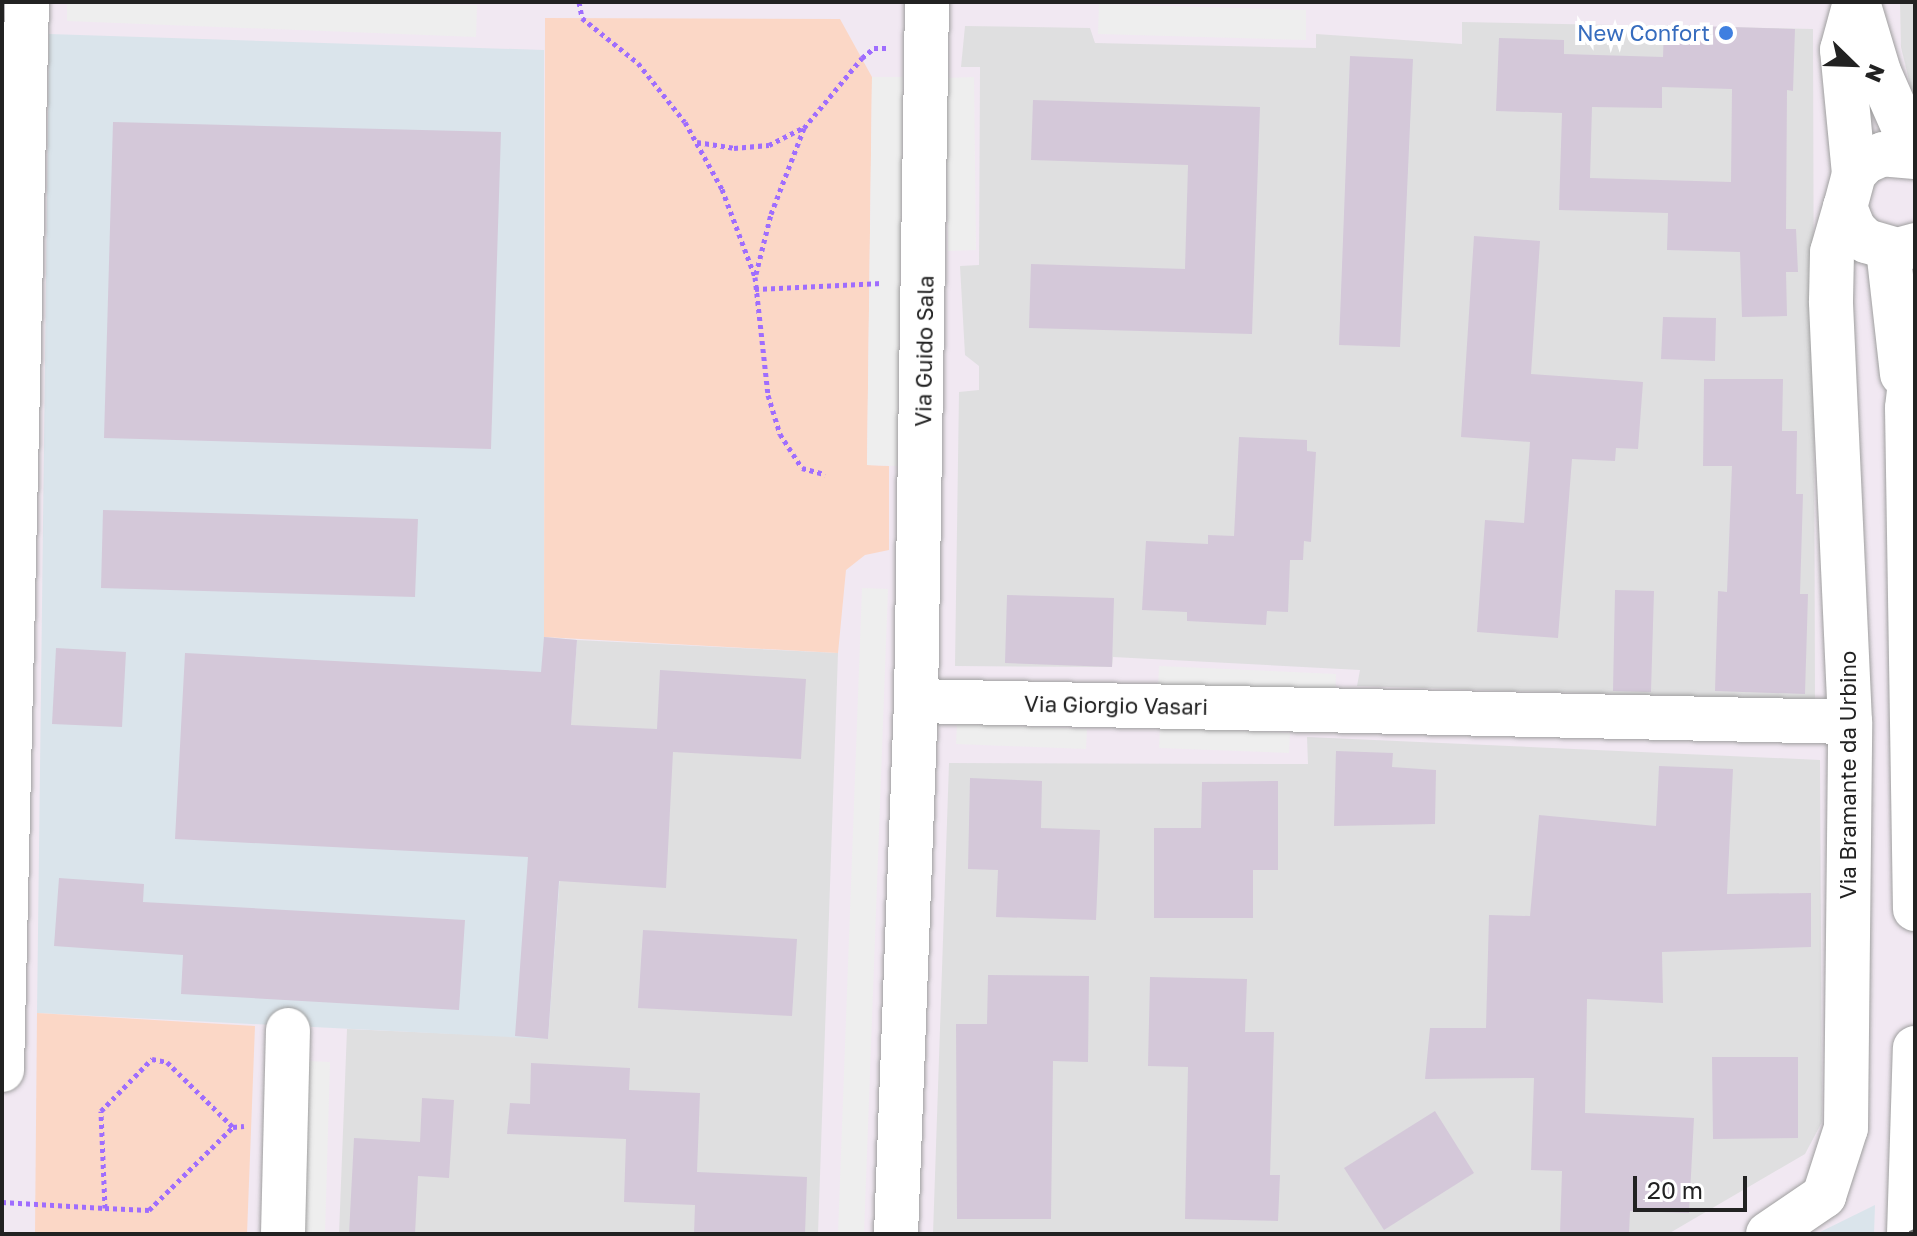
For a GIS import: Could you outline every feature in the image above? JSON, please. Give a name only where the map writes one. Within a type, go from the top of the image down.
[{"type":"street","points":[[2,1070],[27,2]]},
{"type":"street","name":"Via Guido Sala","points":[[916,701],[927,2]]},
{"type":"street","name":"Via Bramante da Urbino","points":[[1857,2],[1879,72],[1915,156]]},
{"type":"street","name":"Via Bramante da Urbino","points":[[1768,1234],[1824,1196],[1846,1128],[1850,722],[1832,252],[1850,190],[1842,50],[1857,2]]},
{"type":"street","points":[[1915,156],[1883,154],[1850,190],[1854,229],[1893,247],[1907,408],[1915,909]]},
{"type":"street","name":"Via Bramante da Urbino","points":[[1837,351],[1845,298],[1859,262],[1893,247]]},
{"type":"street","points":[[1907,408],[1915,338]]},
{"type":"street","points":[[896,1234],[916,701]]},
{"type":"street","name":"Via Giorgio Vasari","points":[[916,701],[1850,722]]},
{"type":"street","points":[[283,1234],[288,1030]]},
{"type":"street","points":[[1909,1234],[1915,1048]]},
{"type":"path","points":[[579,2],[582,18],[638,63],[696,141],[722,189],[755,277]]},
{"type":"path","points":[[825,474],[802,468],[780,434],[768,395],[755,277],[771,214],[804,128],[874,48],[928,49]]},
{"type":"path","points":[[696,141],[734,148],[769,145],[804,128]]},
{"type":"path","points":[[755,289],[899,282],[925,275]]},
{"type":"path","points":[[105,1208],[101,1111],[152,1059],[167,1062],[233,1127]]},
{"type":"path","points":[[2,1202],[149,1210],[233,1127],[285,1125]]},
{"type":"shaded area","points":[[67,2],[477,5],[476,37],[67,21]]},
{"type":"shaded area","points":[[1900,2],[1915,2],[1915,105],[1901,47]]},
{"type":"shaded area","points":[[1099,4],[1306,10],[1306,40],[1098,34]]},
{"type":"shaded area","points":[[545,18],[840,19],[872,77],[867,465],[889,466],[889,550],[865,555],[846,570],[838,653],[544,637]]},
{"type":"shaded area","points":[[1462,22],[1813,29],[1815,700],[1357,686],[1360,670],[1113,657],[1112,667],[955,666],[959,392],[979,390],[979,366],[965,355],[960,266],[979,265],[980,67],[961,67],[965,26],[1090,28],[1095,43],[1316,48],[1316,34],[1462,44]]},
{"type":"shaded area","points":[[49,34],[544,50],[544,637],[577,640],[548,1039],[37,1013]]},
{"type":"shaded area","points":[[872,77],[903,77],[897,466],[867,465]]},
{"type":"shaded area","points":[[974,77],[976,250],[948,251],[946,78]]},
{"type":"shaded area","points":[[862,588],[888,589],[864,1234],[838,1234]]},
{"type":"shaded area","points":[[577,640],[838,653],[818,1234],[339,1234],[347,1029],[548,1038]]},
{"type":"shaded area","points":[[1159,666],[1336,674],[1335,698],[1158,690]]},
{"type":"shaded area","points":[[957,724],[1087,729],[1086,749],[956,744]]},
{"type":"shaded area","points":[[1160,727],[1290,733],[1289,753],[1159,748]]},
{"type":"shaded area","points":[[1307,737],[1820,760],[1822,1122],[1805,1154],[1668,1234],[933,1234],[949,763],[1308,764]]},
{"type":"shaded area","points":[[37,1013],[255,1026],[247,1234],[35,1234]]},
{"type":"shaded area","points":[[308,1061],[330,1062],[325,1234],[303,1234]]},
{"type":"shaded area","points":[[1875,1205],[1874,1234],[1816,1234]]},
{"type":"building","points":[[1664,25],[1795,29],[1793,91],[1787,90],[1786,229],[1796,229],[1798,272],[1786,272],[1787,316],[1742,317],[1740,252],[1667,250],[1668,213],[1559,210],[1562,113],[1496,111],[1499,38],[1564,40],[1564,54],[1663,57]],"holes":[[[1662,87],[1732,89],[1731,182],[1590,178],[1592,107],[1662,108]]]},
{"type":"building","points":[[1350,56],[1413,59],[1400,347],[1339,345]]},
{"type":"building","points":[[1033,100],[1260,107],[1252,334],[1029,328],[1031,264],[1185,269],[1188,165],[1031,160]]},
{"type":"building","points":[[113,122],[501,132],[491,449],[104,438]]},
{"type":"building","points":[[1474,236],[1540,241],[1531,374],[1643,382],[1638,449],[1616,448],[1615,461],[1572,459],[1558,638],[1477,632],[1485,520],[1524,523],[1530,442],[1461,437]]},
{"type":"building","points":[[1663,317],[1716,318],[1715,361],[1661,359]]},
{"type":"building","points":[[1704,379],[1783,379],[1782,431],[1797,431],[1796,494],[1803,494],[1800,594],[1808,594],[1805,694],[1715,691],[1718,591],[1727,592],[1732,466],[1703,466]]},
{"type":"building","points":[[1239,437],[1307,440],[1307,451],[1316,452],[1311,542],[1304,541],[1303,560],[1290,560],[1288,612],[1267,611],[1266,625],[1187,621],[1187,612],[1142,610],[1146,541],[1208,544],[1208,535],[1234,536]]},
{"type":"building","points":[[103,510],[418,519],[415,597],[101,588]]},
{"type":"building","points":[[1615,590],[1654,591],[1651,692],[1613,691]]},
{"type":"building","points":[[1007,595],[1114,598],[1112,667],[1005,663]]},
{"type":"building","points":[[544,637],[577,640],[571,725],[657,729],[660,670],[806,679],[801,759],[673,752],[666,888],[559,881],[548,1039],[515,1036],[528,857],[175,839],[185,653],[541,672]]},
{"type":"building","points":[[56,648],[126,652],[122,727],[52,724]]},
{"type":"building","points":[[1336,751],[1393,753],[1392,767],[1436,770],[1435,824],[1334,826]]},
{"type":"building","points":[[1659,766],[1733,769],[1727,894],[1811,893],[1811,947],[1662,952],[1663,1003],[1587,999],[1585,1113],[1694,1118],[1689,1213],[1630,1211],[1629,1234],[1560,1234],[1562,1171],[1531,1170],[1534,1078],[1425,1079],[1430,1028],[1486,1028],[1489,915],[1530,916],[1539,815],[1656,826]]},
{"type":"building","points":[[970,778],[1042,781],[1041,828],[1100,830],[1096,920],[996,917],[998,870],[968,869]]},
{"type":"building","points":[[1278,781],[1278,870],[1253,870],[1253,918],[1154,918],[1154,828],[1201,828],[1202,782]]},
{"type":"building","points":[[59,878],[144,884],[143,902],[465,920],[459,1010],[181,994],[183,955],[54,946]]},
{"type":"building","points":[[643,930],[797,939],[792,1016],[638,1008]]},
{"type":"building","points":[[988,975],[1089,976],[1088,1062],[1053,1061],[1051,1219],[957,1219],[956,1024],[987,1024]]},
{"type":"building","points":[[1150,977],[1247,979],[1245,1032],[1274,1032],[1270,1175],[1280,1175],[1278,1221],[1185,1219],[1188,1067],[1148,1066]]},
{"type":"building","points":[[1712,1057],[1798,1057],[1798,1138],[1713,1139]]},
{"type":"building","points":[[531,1063],[630,1068],[629,1090],[700,1093],[697,1172],[807,1177],[805,1234],[694,1234],[695,1205],[624,1202],[626,1139],[507,1134],[510,1103],[530,1104]]},
{"type":"building","points":[[422,1098],[454,1100],[449,1178],[418,1176],[415,1234],[349,1234],[354,1138],[420,1142]]},
{"type":"building","points":[[1435,1111],[1474,1173],[1384,1230],[1344,1168]]},
{"type":"railway","points":[[1910,1234],[1915,1232]]},
{"type":"place","name":"New Confort","points":[[1726,33]]}]
